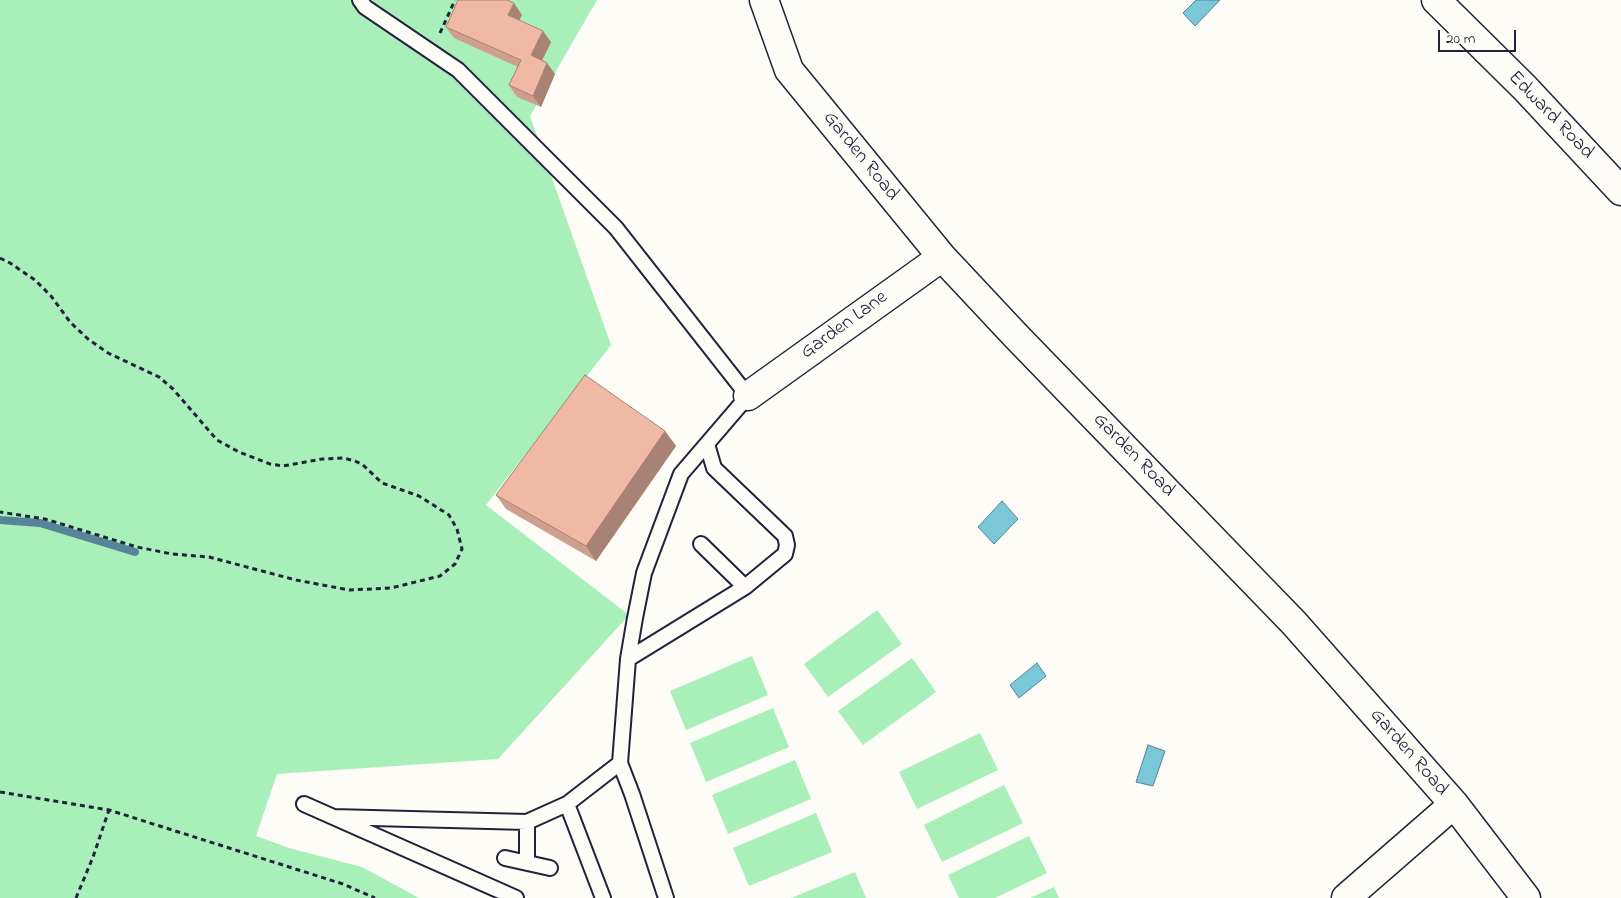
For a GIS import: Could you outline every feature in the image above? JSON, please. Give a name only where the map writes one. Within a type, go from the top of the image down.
[{"type":"street","name":"Garden Road","points":[[764,0],[789,70],[942,257],[1294,623],[1454,804],[1526,898]]},
{"type":"street","name":"Edward Road","points":[[1436,0],[1525,88],[1621,191]]},
{"type":"street","name":"Garden Lane","points":[[748,396],[942,257]]},
{"type":"street","points":[[1346,898],[1454,804]]},
{"type":"lane","points":[[360,0],[458,70],[616,228],[748,396],[681,474],[648,564],[635,618],[628,659],[620,763],[666,898]]},
{"type":"lane","points":[[628,659],[746,587],[785,554],[787,545],[785,536],[714,468],[707,444]]},
{"type":"lane","points":[[701,544],[746,587]]},
{"type":"lane","points":[[333,817],[527,822],[567,804],[620,763]]},
{"type":"lane","points":[[304,804],[516,898]]},
{"type":"lane","points":[[567,804],[603,898]]},
{"type":"lane","points":[[527,822],[527,863]]},
{"type":"lane","points":[[505,858],[550,868]]},
{"type":"path","points":[[432,52],[455,0]]},
{"type":"path","points":[[0,258],[35,280],[51,296],[70,322],[88,339],[108,353],[159,377],[174,390],[217,440],[239,452],[270,464],[284,466],[322,458],[343,458],[355,461],[363,465],[382,483],[419,496],[449,515],[457,529],[462,548],[455,564],[440,576],[391,588],[349,590],[296,580],[209,557],[172,554],[137,547],[45,519],[0,512]]},
{"type":"path","points":[[0,792],[109,810],[343,884],[375,898]]},
{"type":"path","points":[[76,898],[93,857],[109,810]]},
{"type":"green space","points":[[0,0],[597,0],[530,116],[611,345],[486,505],[629,615],[498,759],[277,774],[256,836],[289,848],[362,867],[419,898],[0,898]]},
{"type":"green space","points":[[877,610],[902,644],[828,697],[804,664]]},
{"type":"green space","points":[[752,656],[768,695],[686,730],[670,691]]},
{"type":"green space","points":[[912,658],[936,692],[863,745],[838,711]]},
{"type":"green space","points":[[773,708],[789,747],[706,782],[690,743]]},
{"type":"green space","points":[[980,733],[998,770],[917,809],[899,772]]},
{"type":"green space","points":[[795,760],[811,799],[728,834],[712,795]]},
{"type":"green space","points":[[1004,785],[1023,823],[942,862],[924,825]]},
{"type":"green space","points":[[816,813],[832,852],[749,886],[733,848]]},
{"type":"green space","points":[[1029,836],[1047,873],[995,898],[959,898],[948,875]]},
{"type":"green space","points":[[855,872],[866,898],[791,898]]},
{"type":"green space","points":[[1054,887],[1059,898],[1030,898]]},
{"type":"water","points":[[1196,0],[1220,0],[1195,26],[1183,13]]},
{"type":"water","points":[[1002,501],[1018,519],[994,544],[978,527]]},
{"type":"water","points":[[1037,663],[1046,676],[1019,698],[1010,685]]},
{"type":"water","points":[[1148,745],[1165,751],[1153,786],[1136,782]]},
{"type":"building","points":[[458,0],[507,0],[514,3],[508,15],[543,31],[531,55],[547,63],[533,96],[509,85],[521,60],[446,27]]},
{"type":"building","points":[[585,375],[665,431],[586,546],[496,495]]},
{"type":"waterway","points":[[0,520],[40,523],[135,552]]}]
